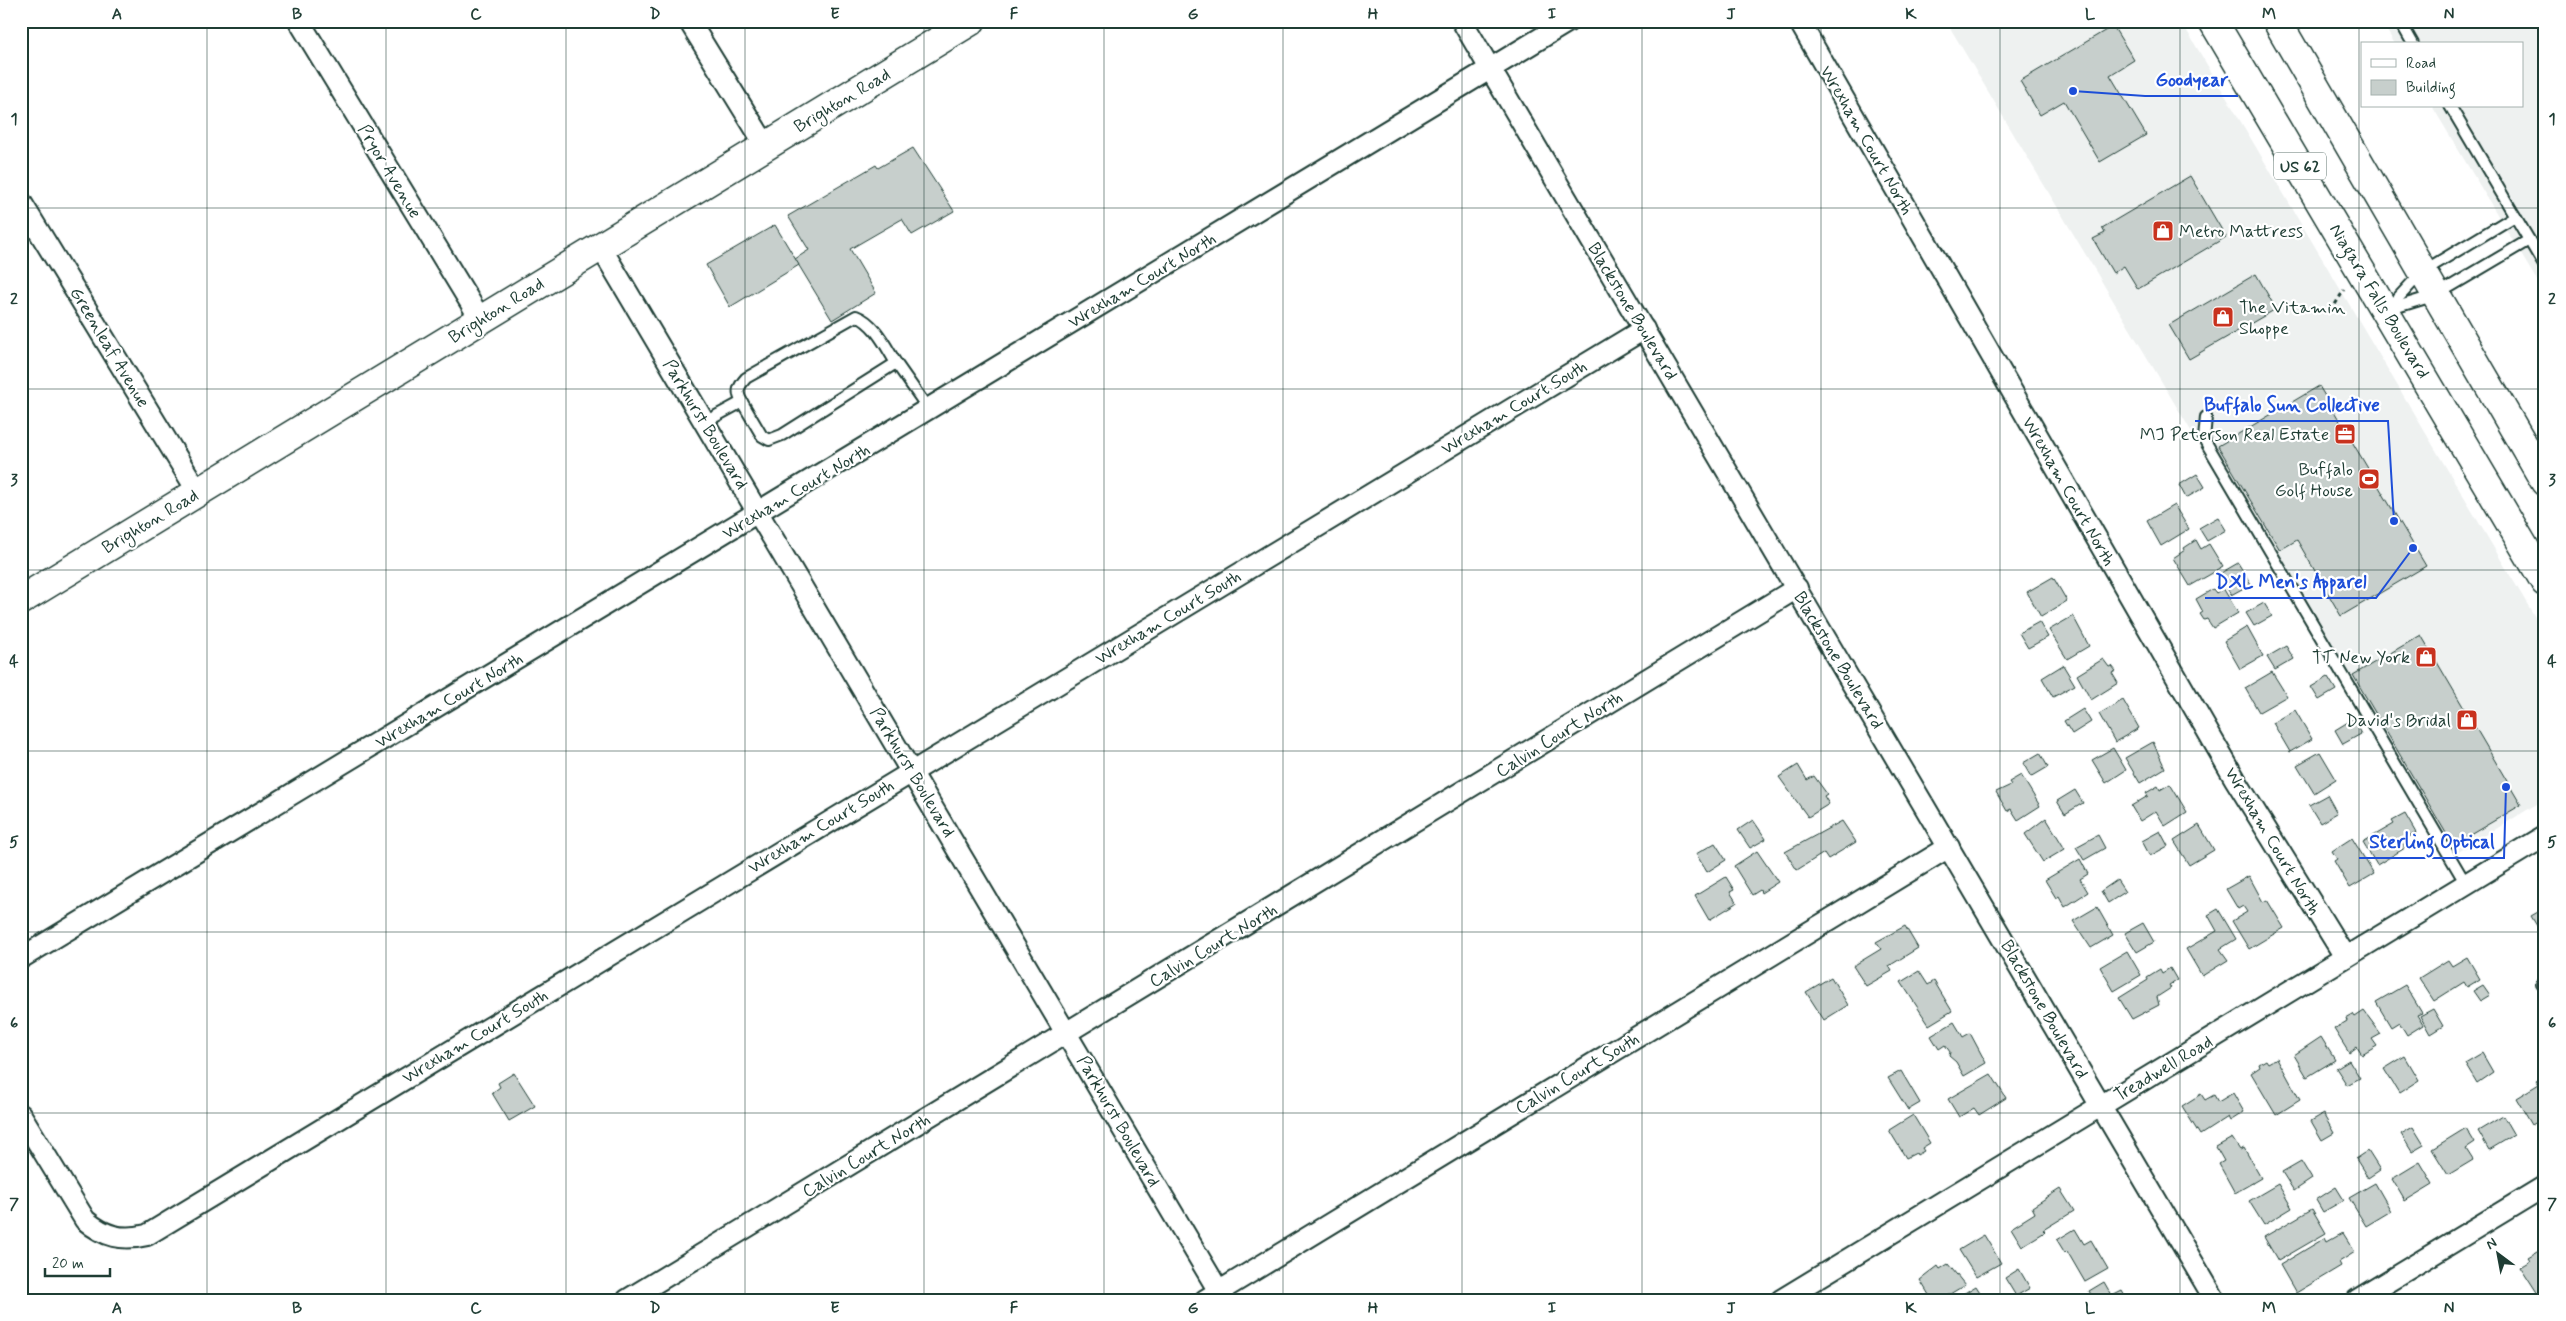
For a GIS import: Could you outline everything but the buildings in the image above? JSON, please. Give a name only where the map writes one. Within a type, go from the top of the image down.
[{"type":"main road","name":"Brighton Road","points":[[21,600],[971,21]]},
{"type":"main road","name":"Niagara Falls Boulevard","points":[[2213,21],[2545,582]]},
{"type":"main road","name":"US 62","points":[[2277,21],[2545,482]]},
{"type":"street","name":"Pryor Avenue","points":[[299,21],[481,320]]},
{"type":"street","points":[[689,21],[766,146]]},
{"type":"street","name":"Blackstone Boulevard","points":[[1462,21],[2214,1300]]},
{"type":"street","name":"Wrexham Court North","points":[[21,958],[1491,70],[1569,21]]},
{"type":"street","name":"Wrexham Court North","points":[[1799,21],[2235,779],[2345,957]]},
{"type":"street","name":"Greenleaf Avenue","points":[[21,202],[198,492]]},
{"type":"street","name":"Parkhurst Boulevard","points":[[600,246],[1068,1032],[1216,1297]]},
{"type":"street","name":"Wrexham Court South","points":[[24,1127],[85,1220],[98,1231],[113,1238],[130,1239],[147,1235],[1644,328]]},
{"type":"street","name":"Calvin Court North","points":[[627,1300],[1797,588]]},
{"type":"street","name":"Treadwell Road","points":[[1781,1300],[2545,836]]},
{"type":"street","name":"Calvin Court South","points":[[1216,1297],[1949,847]]},
{"type":"street","points":[[2357,1300],[2545,1186]]},
{"type":"lane","points":[[2400,21],[2412,42]]},
{"type":"lane","points":[[2451,108],[2545,267]]},
{"type":"lane","points":[[2386,311],[2422,272],[2515,216]]},
{"type":"lane","points":[[2386,311],[2436,295],[2529,240]]},
{"type":"lane","points":[[896,363],[782,435],[769,440],[762,436],[737,394],[739,386],[746,378],[856,316],[864,319],[871,326],[929,410]]},
{"type":"lane","points":[[705,422],[742,402]]},
{"type":"lane","points":[[2206,417],[2204,439],[2466,884]]},
{"type":"path","points":[[2331,311],[2346,286]]},
{"type":"shaded area","points":[[1946,21],[2181,21],[2545,634],[2545,799],[2447,859]]},
{"type":"shaded area","points":[[2381,21],[2545,21],[2545,294],[2433,108],[2524,108],[2524,42],[2394,42]]},
{"type":"place","name":"Goodyear","points":[[2073,91]]},
{"type":"place","name":"Metro Mattress","points":[[2163,231]]},
{"type":"place","name":"The Vitamin Shoppe","points":[[2223,317]]},
{"type":"place","name":"MJ Peterson Real Estate","points":[[2345,434]]},
{"type":"place","name":"Buffalo Golf House","points":[[2369,479]]},
{"type":"place","name":"Buffalo Sun Collective","points":[[2394,521]]},
{"type":"place","name":"DXL Men's Apparel","points":[[2413,548]]},
{"type":"place","name":"TT New York","points":[[2426,657]]},
{"type":"place","name":"David's Bridal","points":[[2467,720]]},
{"type":"place","name":"Sterling Optical","points":[[2506,787]]}]
